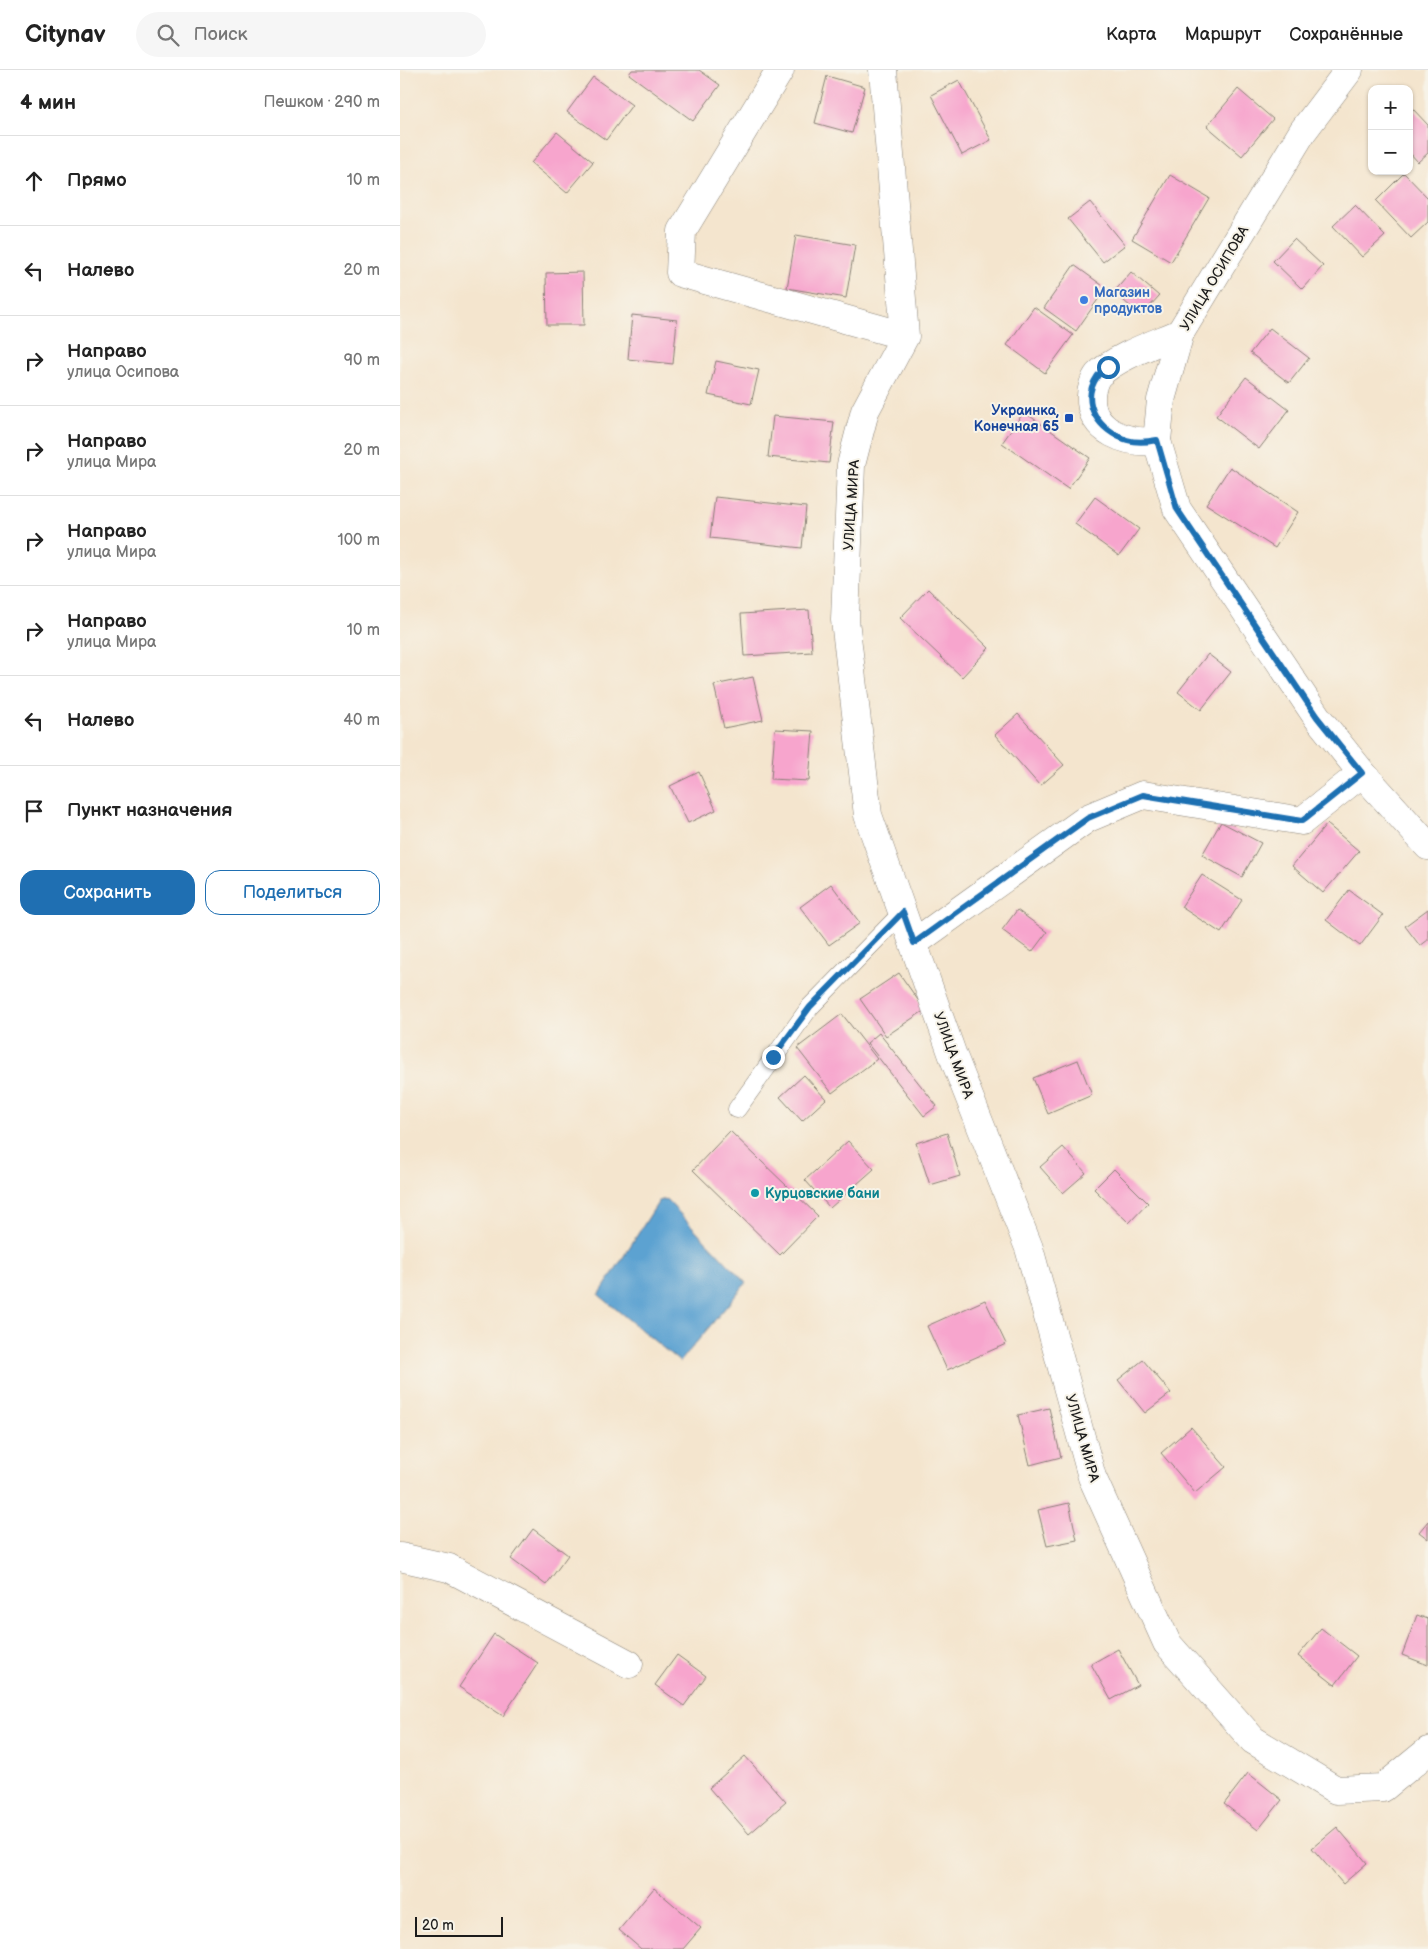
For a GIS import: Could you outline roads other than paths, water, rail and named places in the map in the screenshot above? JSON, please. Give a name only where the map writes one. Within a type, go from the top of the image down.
[{"type":"street","points":[[780,70],[682,231],[680,273],[905,336],[883,70]]},
{"type":"street","name":"УЛИЦА ОСИПОВА","points":[[1349,70],[1303,131],[1180,333],[1161,400],[1157,440],[1177,509],[1317,717],[1362,773],[1427,845]]},
{"type":"street","points":[[1157,440],[1143,442],[1126,440],[1105,429],[1096,419],[1093,412],[1090,404],[1091,392],[1097,377],[1108,367],[1180,333]]},
{"type":"street","name":"УЛИЦА МИРА","points":[[905,336],[865,411],[851,466],[845,620],[868,815],[953,1056],[1029,1248],[1092,1477],[1166,1642],[1253,1740],[1336,1790],[1383,1788],[1428,1751]]},
{"type":"street","points":[[914,943],[1088,818],[1143,795],[1302,821],[1362,773]]},
{"type":"street","points":[[400,1557],[449,1568],[629,1664]]},
{"type":"lane","points":[[737,1109],[810,1007],[903,912]]},
{"type":"water","points":[[666,1199],[746,1283],[680,1362],[599,1295],[659,1201]]},
{"type":"place","name":"Магазин продуктов","points":[[1084,300]]},
{"type":"place","name":"Украинка, Конечная 65","points":[[1069,418]]},
{"type":"place","name":"Курцовские бани","points":[[755,1193]]}]
